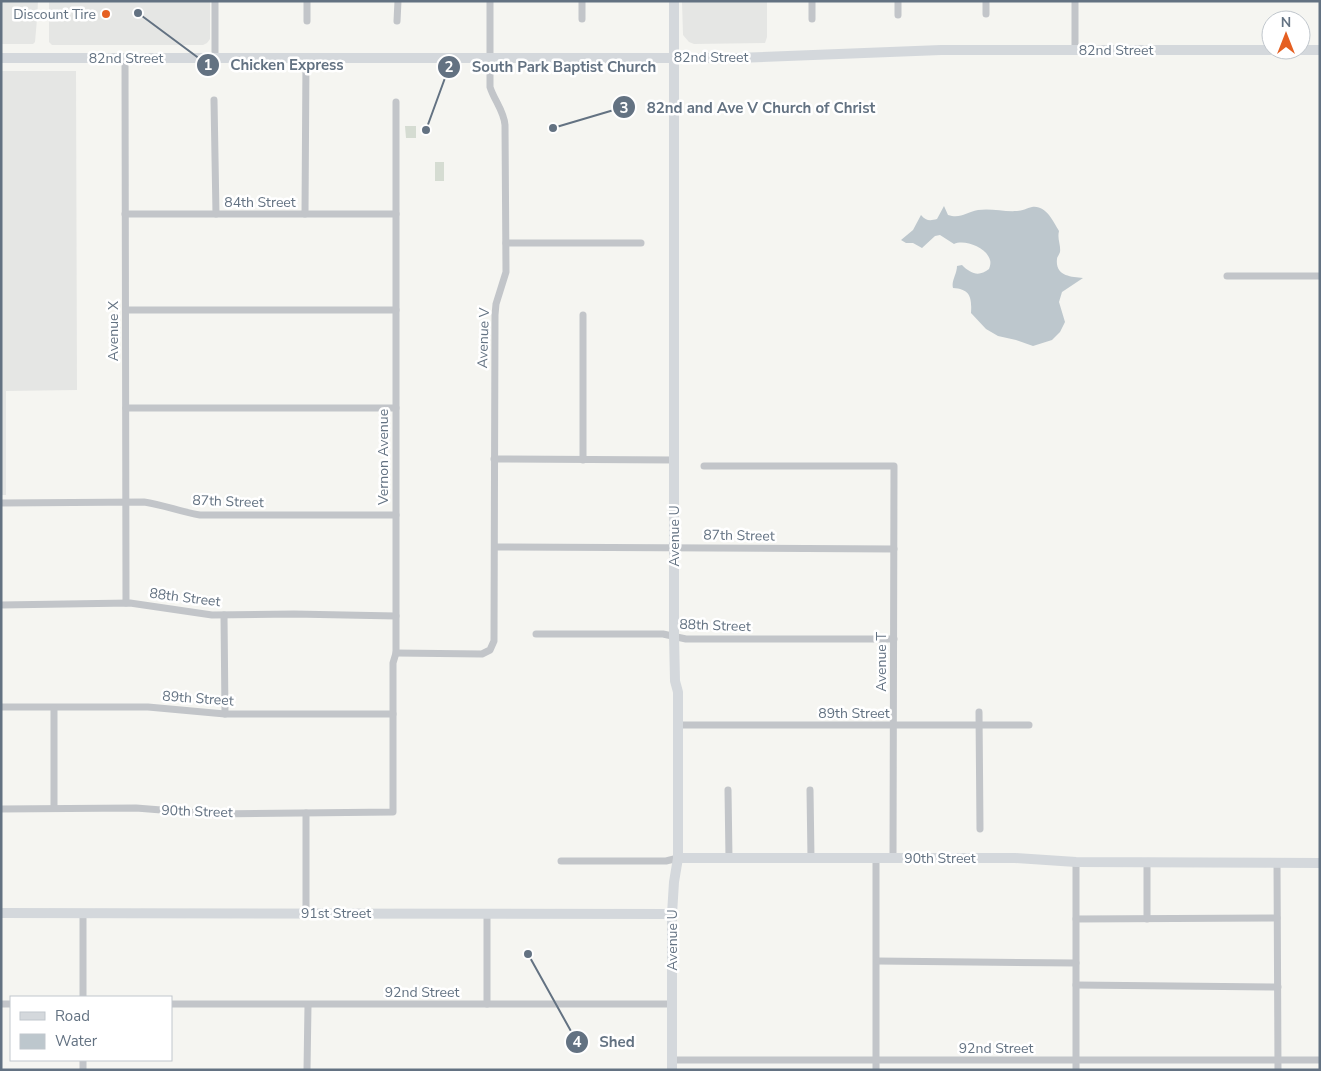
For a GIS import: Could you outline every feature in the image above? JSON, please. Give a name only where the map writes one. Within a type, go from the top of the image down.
[{"type":"street","points":[[215,1],[216,58]]},
{"type":"street","points":[[307,1],[307,21]]},
{"type":"street","points":[[398,1],[398,21]]},
{"type":"street","name":"Avenue V","points":[[396,653],[482,654],[490,650],[494,641],[495,315],[496,304],[506,272],[506,243],[505,120],[492,92],[490,1]]},
{"type":"street","points":[[582,1],[582,19]]},
{"type":"street","name":"Avenue U","points":[[672,1065],[672,914],[678,858],[678,692],[675,681],[674,636],[674,1]]},
{"type":"street","points":[[812,1],[812,19]]},
{"type":"street","points":[[898,1],[898,15]]},
{"type":"street","points":[[986,1],[986,14]]},
{"type":"street","points":[[1075,1],[1075,50]]},
{"type":"street","name":"82nd Street","points":[[1,58],[674,58],[762,57],[916,51],[1261,50]]},
{"type":"street","name":"Avenue X","points":[[125,58],[126,603]]},
{"type":"street","points":[[304,214],[306,58]]},
{"type":"street","points":[[214,100],[216,214]]},
{"type":"street","name":"Vernon Avenue","points":[[393,812],[393,663],[396,653],[396,102]]},
{"type":"street","name":"84th Street","points":[[125,214],[396,214]]},
{"type":"street","points":[[506,243],[641,242]]},
{"type":"street","points":[[1227,276],[1320,276]]},
{"type":"street","points":[[126,310],[396,310]]},
{"type":"street","points":[[583,315],[583,460]]},
{"type":"street","points":[[126,408],[396,408]]},
{"type":"street","points":[[494,460],[674,460]]},
{"type":"street","name":"Avenue T","points":[[704,466],[894,466],[893,858]]},
{"type":"street","name":"87th Street","points":[[1,503],[126,502],[161,504],[188,513],[206,515],[396,515]]},
{"type":"street","name":"87th Street","points":[[495,547],[894,549]]},
{"type":"street","name":"88th Street","points":[[1,605],[126,603],[164,607],[191,613],[224,615],[396,616]]},
{"type":"street","points":[[224,615],[225,714]]},
{"type":"street","name":"88th Street","points":[[536,634],[664,634],[686,639],[894,639]]},
{"type":"street","name":"89th Street","points":[[1,708],[148,708],[225,714],[393,714]]},
{"type":"street","points":[[54,708],[54,808]]},
{"type":"street","points":[[979,712],[980,829]]},
{"type":"street","name":"89th Street","points":[[678,725],[1029,725]]},
{"type":"street","points":[[728,790],[729,858]]},
{"type":"street","points":[[810,790],[810,858]]},
{"type":"street","name":"90th Street","points":[[1,809],[136,808],[212,814],[393,812]]},
{"type":"street","points":[[306,813],[306,913]]},
{"type":"street","name":"90th Street","points":[[561,861],[666,860],[678,858],[1015,858],[1076,862],[1320,862]]},
{"type":"street","points":[[876,858],[876,1070]]},
{"type":"street","points":[[1076,862],[1076,1070]]},
{"type":"street","points":[[1147,862],[1147,918]]},
{"type":"street","points":[[1277,862],[1278,1070]]},
{"type":"street","points":[[83,913],[83,996]]},
{"type":"street","name":"91st Street","points":[[1,914],[672,914]]},
{"type":"street","points":[[487,914],[487,1004]]},
{"type":"street","points":[[1076,918],[1277,918]]},
{"type":"street","points":[[876,961],[1076,963]]},
{"type":"street","points":[[1076,985],[1278,987]]},
{"type":"street","name":"92nd Street","points":[[172,1004],[672,1004]]},
{"type":"street","points":[[307,1070],[308,1004]]},
{"type":"street","name":"92nd Street","points":[[672,1065],[876,1060],[1320,1060]]},
{"type":"shaded area","points":[[1,1],[38,1],[35,42],[33,44],[1,44]]},
{"type":"shaded area","points":[[49,1],[210,1],[210,39],[203,45],[52,45],[49,42]]},
{"type":"shaded area","points":[[682,1],[767,1],[767,37],[765,43],[694,44],[689,42],[683,35]]},
{"type":"shaded area","points":[[1,71],[76,71],[77,390],[6,391],[6,495],[1,495]]},
{"type":"shaded area","points":[[405,126],[416,126],[416,138],[406,138]]},
{"type":"shaded area","points":[[435,162],[444,162],[444,181],[435,181]]},
{"type":"water","points":[[944,206],[948,215],[953,216],[960,216],[978,210],[1021,211],[1037,207],[1041,208],[1052,218],[1059,231],[1060,252],[1057,265],[1059,269],[1065,274],[1083,278],[1062,292],[1059,302],[1065,322],[1060,332],[1052,340],[1033,346],[998,336],[986,329],[971,313],[969,295],[963,290],[953,288],[953,283],[957,266],[962,265],[969,271],[978,274],[989,269],[990,260],[980,248],[964,243],[954,244],[940,235],[935,236],[922,248],[901,240],[913,230],[921,215],[928,220],[937,219]]},
{"type":"place","name":"Chicken Express","points":[[138,13]]},
{"type":"place","name":"Discount Tire","points":[[106,14]]},
{"type":"place","name":"82nd and Ave V Church of Christ","points":[[553,128]]},
{"type":"place","name":"South Park Baptist Church","points":[[426,130]]},
{"type":"place","name":"Shed","points":[[528,954]]}]
